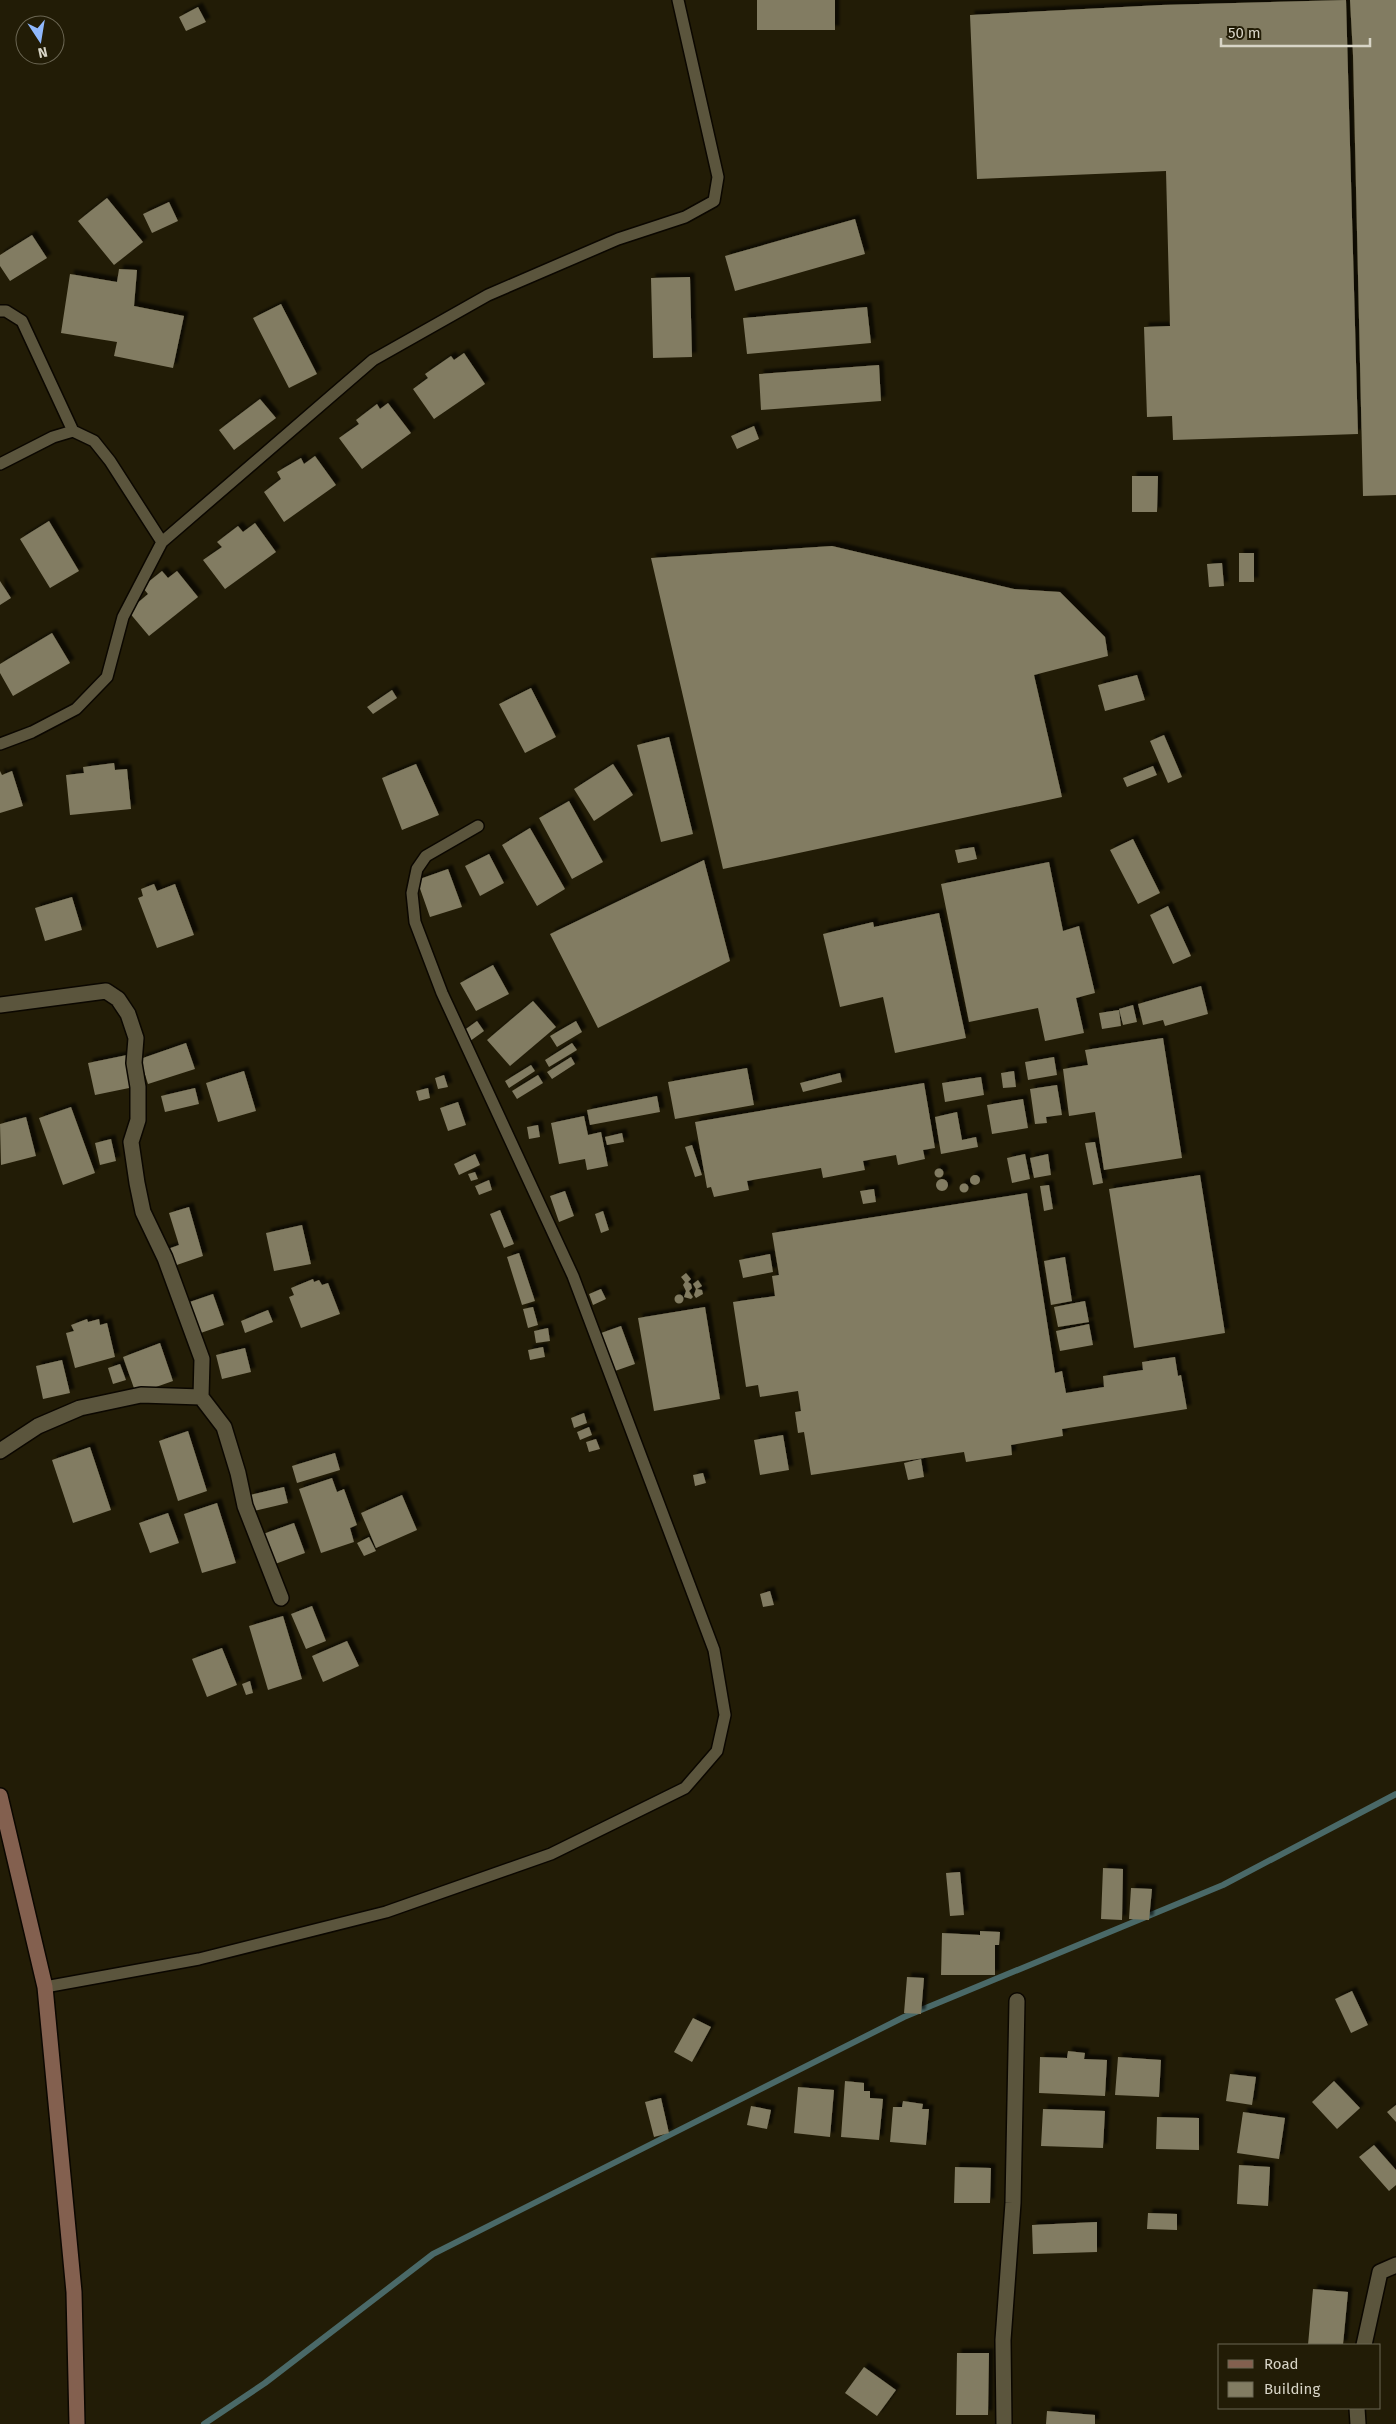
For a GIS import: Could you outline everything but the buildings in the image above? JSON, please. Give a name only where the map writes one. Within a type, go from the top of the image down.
[{"type":"main road","points":[[0,1796],[45,1987],[74,2292],[76,2424]]},
{"type":"street","points":[[0,1005],[106,992],[118,999],[128,1014],[136,1038],[134,1062],[138,1087],[138,1120],[131,1142],[143,1212],[166,1258],[202,1359],[201,1397],[224,1427],[238,1473],[245,1506],[281,1598]]},
{"type":"street","points":[[0,1451],[38,1426],[80,1408],[141,1395],[201,1397]]},
{"type":"street","points":[[1004,2424],[1003,2340],[1013,2203],[1017,2001]]},
{"type":"street","points":[[1364,2344],[1380,2272],[1396,2265]]},
{"type":"street","points":[[1357,2409],[1358,2424]]},
{"type":"lane","points":[[0,744],[32,732],[76,709],[107,677],[123,617],[162,542],[373,360],[488,295],[618,239],[686,217],[714,201],[718,176],[678,0]]},
{"type":"lane","points":[[0,311],[6,311],[22,321],[73,431],[94,441],[110,461],[162,542]]},
{"type":"lane","points":[[0,464],[53,438],[73,431]]},
{"type":"lane","points":[[45,1987],[199,1959],[386,1912],[532,1861],[551,1854],[686,1788],[718,1751],[725,1715],[714,1650],[573,1276],[442,993],[415,922],[412,893],[417,869],[426,856],[478,826]]},
{"type":"waterway","points":[[204,2424],[265,2383],[433,2254],[904,2017],[1223,1885],[1396,1794]]}]
